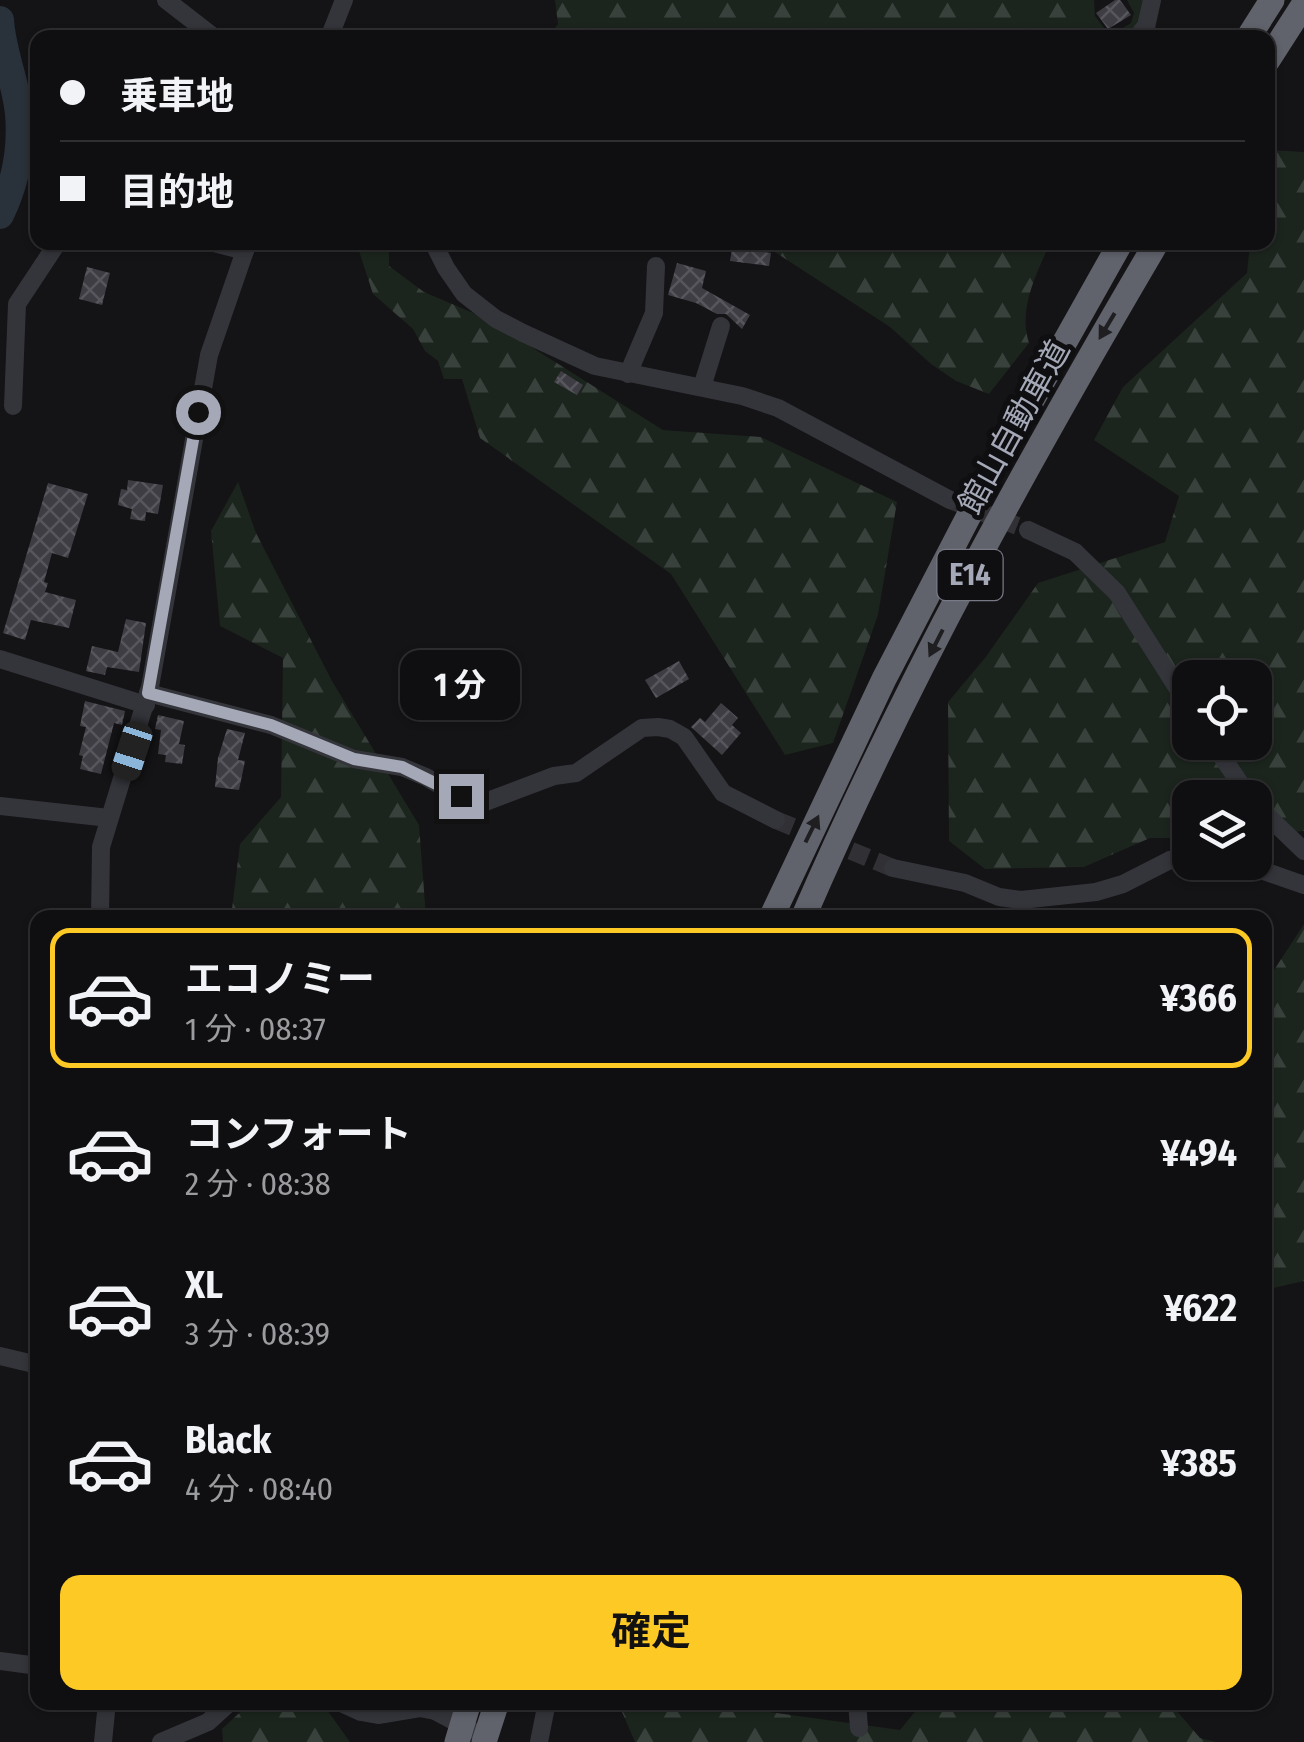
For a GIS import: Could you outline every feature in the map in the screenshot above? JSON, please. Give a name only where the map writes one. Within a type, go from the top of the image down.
[{"type":"highway","points":[[1253,30],[1272,0]]},
{"type":"highway","points":[[1275,49],[1304,4]]},
{"type":"highway","name":"館山自動車道","points":[[775,910],[892,662],[1117,250]]},
{"type":"highway","name":"館山自動車道","points":[[806,910],[877,758],[994,528],[1152,250]]},
{"type":"highway","points":[[457,1742],[467,1710]]},
{"type":"highway","points":[[484,1742],[494,1710]]},
{"type":"street","points":[[166,0],[205,30]]},
{"type":"street","points":[[332,30],[344,0]]},
{"type":"street","points":[[1142,30],[1152,0]]},
{"type":"street","points":[[13,406],[17,304],[53,250]]},
{"type":"street","points":[[100,910],[98,870],[109,818],[147,699],[209,354],[245,250]]},
{"type":"street","points":[[438,250],[464,294],[496,319],[595,366],[778,408],[950,500]]},
{"type":"street","points":[[628,374],[654,313],[656,266]]},
{"type":"street","points":[[702,388],[721,326]]},
{"type":"street","points":[[1028,530],[1075,552],[1117,594],[1172,680]]},
{"type":"street","points":[[0,659],[147,699],[271,725],[354,759],[402,767],[450,789],[470,803],[490,802],[529,784],[576,773],[642,728],[670,728],[684,738],[722,793],[776,820]]},
{"type":"street","points":[[0,806],[109,818]]},
{"type":"street","points":[[1272,820],[1304,851]]},
{"type":"street","points":[[894,868],[1021,900],[1096,892],[1123,884],[1172,860]]},
{"type":"street","points":[[1272,874],[1304,885]]},
{"type":"street","points":[[0,1356],[30,1362]]},
{"type":"street","points":[[0,1661],[30,1665]]},
{"type":"street","points":[[103,1742],[105,1710]]},
{"type":"street","points":[[161,1742],[208,1722],[221,1710]]},
{"type":"street","points":[[357,1710],[378,1715],[402,1710]]},
{"type":"street","points":[[432,1710],[494,1742]]},
{"type":"street","points":[[539,1742],[546,1710]]},
{"type":"street","points":[[858,1710],[860,1728]]},
{"type":"green space","points":[[555,0],[1094,0],[1095,16],[1106,30],[553,30],[558,24]]},
{"type":"green space","points":[[1127,0],[1161,0],[1155,30],[1120,30],[1131,23],[1134,13]]},
{"type":"green space","points":[[1275,150],[1304,152],[1304,831],[1272,834],[1272,780],[1172,780],[1172,838],[1150,838],[1084,867],[985,869],[949,841],[948,702],[1038,583],[1165,542],[1179,496],[1094,440],[1123,387],[1247,273],[1249,250],[1275,250]]},
{"type":"green space","points":[[389,250],[389,266],[424,292],[478,315],[663,430],[761,437],[897,502],[878,615],[833,743],[785,755],[671,574],[480,438],[462,379],[444,379],[438,361],[425,351],[413,329],[373,294],[359,251]]},
{"type":"green space","points":[[772,250],[1047,250],[1027,305],[1029,343],[989,394],[956,381],[890,327]]},
{"type":"green space","points":[[238,482],[256,533],[332,681],[419,825],[425,910],[232,910],[240,844],[281,797],[283,658],[220,626],[211,531]]},
{"type":"green space","points":[[1304,924],[1304,1281],[1272,1288],[1272,973]]},
{"type":"green space","points":[[242,1710],[327,1710],[350,1742],[223,1742],[222,1729]]},
{"type":"green space","points":[[621,1710],[755,1710],[900,1730],[916,1710],[1176,1710],[1200,1738],[1216,1742],[635,1742]]},
{"type":"building","points":[[1120,0],[1131,15],[1108,29],[1096,13]]},
{"type":"building","points":[[732,250],[771,253],[769,266],[730,261]]},
{"type":"building","points":[[677,263],[706,271],[702,288],[750,315],[742,329],[726,314],[668,295]]},
{"type":"building","points":[[87,267],[110,273],[102,305],[79,299]]},
{"type":"building","points":[[561,371],[583,385],[577,395],[554,382]]},
{"type":"building","points":[[128,480],[163,485],[158,514],[146,512],[145,521],[130,519],[132,509],[118,505],[121,489],[127,490]]},
{"type":"building","points":[[48,483],[88,494],[68,558],[52,553],[44,582],[48,583],[45,592],[76,600],[69,628],[31,620],[25,640],[3,633]]},
{"type":"building","points":[[126,619],[146,623],[139,672],[107,667],[105,675],[86,671],[92,646],[118,652]]},
{"type":"building","points":[[679,661],[689,679],[656,698],[645,680]]},
{"type":"building","points":[[85,701],[125,711],[122,725],[114,723],[101,774],[80,769],[86,727],[80,726]]},
{"type":"building","points":[[721,703],[738,718],[732,725],[741,733],[722,755],[691,727],[700,718],[705,722]]},
{"type":"building","points":[[158,715],[184,721],[179,744],[185,745],[182,764],[165,762],[166,755],[158,754]]},
{"type":"building","points":[[227,729],[245,733],[238,760],[245,761],[239,790],[215,787]]},
{"type":"waterway","points":[[0,20],[20,127],[16,166],[0,215]]},
{"type":"tunnel","points":[[950,500],[1028,530]]},
{"type":"tunnel","points":[[776,820],[893,868]]},
{"type":"route","points":[[198,412],[148,693],[271,725],[354,759],[402,767],[461,796]]}]
